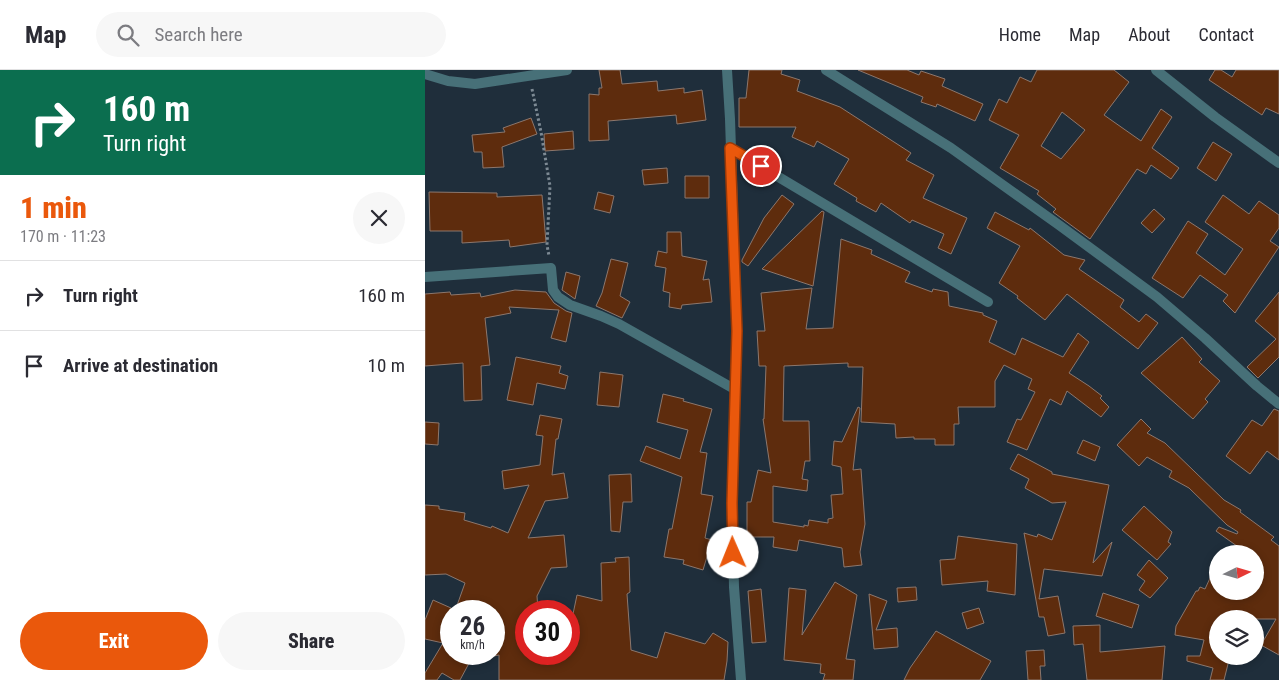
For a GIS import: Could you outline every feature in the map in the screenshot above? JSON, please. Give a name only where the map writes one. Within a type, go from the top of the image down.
[{"type":"street","points":[[425,74],[448,81],[475,84],[567,70]]},
{"type":"street","points":[[727,70],[737,331],[733,512],[734,587],[741,680]]},
{"type":"street","points":[[826,70],[951,148],[1059,224],[1157,297],[1279,404]]},
{"type":"street","points":[[1156,70],[1215,117],[1279,163]]},
{"type":"street","points":[[730,148],[988,302]]},
{"type":"street","points":[[425,277],[551,268],[553,290],[558,298],[570,305],[619,324],[736,390]]},
{"type":"path","points":[[529,76],[550,186],[547,245],[551,268]]},
{"type":"building","points":[[599,70],[620,70],[622,84],[657,81],[658,91],[684,88],[684,93],[702,90],[706,120],[677,124],[676,115],[608,121],[609,140],[589,141],[589,94],[599,95],[599,88],[602,88]]},
{"type":"building","points":[[749,70],[782,70],[781,74],[800,80],[797,91],[840,107],[911,153],[906,160],[934,175],[923,198],[967,218],[951,254],[938,248],[944,234],[912,220],[910,223],[881,203],[876,212],[856,201],[857,198],[834,184],[849,159],[817,141],[814,147],[792,137],[796,127],[739,127],[739,98],[746,98]]},
{"type":"building","points":[[858,70],[907,70],[919,75],[921,71],[945,79],[942,86],[983,104],[975,121],[937,104],[936,107],[921,102],[923,97]]},
{"type":"building","points":[[1037,70],[1114,70],[1129,82],[1104,115],[1141,141],[1161,109],[1172,117],[1152,148],[1179,168],[1171,179],[1151,165],[1146,174],[1137,169],[1090,239],[1053,212],[1056,209],[1037,194],[1039,191],[1000,168],[1019,135],[989,120],[999,99],[1007,103],[1020,77],[1031,82]],"holes":[[[1062,112],[1085,130],[1061,159],[1041,146]]]},
{"type":"building","points":[[1215,70],[1221,70],[1232,77],[1236,70],[1279,70],[1279,114],[1266,108],[1262,115],[1209,80]]},
{"type":"building","points":[[531,118],[537,134],[502,147],[504,167],[483,168],[482,152],[474,152],[472,135],[505,132],[503,128]]},
{"type":"building","points":[[573,131],[574,149],[545,151],[544,134]]},
{"type":"building","points":[[1213,142],[1232,154],[1216,181],[1197,168]]},
{"type":"building","points":[[667,168],[668,183],[644,185],[642,170]]},
{"type":"building","points":[[685,176],[709,176],[709,198],[685,198]]},
{"type":"building","points":[[429,192],[497,193],[497,197],[542,195],[546,242],[510,247],[509,240],[462,243],[462,231],[430,231]]},
{"type":"building","points":[[598,192],[614,196],[610,213],[594,209]]},
{"type":"building","points":[[782,195],[794,204],[748,266],[742,260],[764,218]]},
{"type":"building","points":[[1223,195],[1249,214],[1259,201],[1279,215],[1279,228],[1270,241],[1279,247],[1235,313],[1223,301],[1228,295],[1200,275],[1183,298],[1152,278],[1188,221],[1208,234],[1196,253],[1225,275],[1243,249],[1205,222]]},
{"type":"building","points":[[1154,209],[1165,219],[1152,233],[1141,223]]},
{"type":"building","points":[[822,211],[824,212],[813,286],[762,269]]},
{"type":"building","points":[[995,212],[1029,230],[1030,228],[1064,255],[1085,260],[1079,269],[1124,300],[1120,307],[1139,322],[1146,314],[1158,323],[1138,349],[1067,294],[1045,320],[1017,298],[1018,296],[999,283],[1020,246],[987,228]]},
{"type":"building","points":[[667,232],[681,232],[682,256],[707,261],[703,280],[709,279],[712,302],[682,305],[681,309],[669,307],[670,293],[663,291],[666,268],[655,266],[658,251],[667,253]]},
{"type":"building","points":[[841,239],[872,250],[871,254],[910,272],[905,282],[932,292],[933,289],[948,292],[949,306],[983,313],[983,315],[997,321],[989,342],[1015,355],[1022,338],[1063,357],[1078,333],[1089,342],[1069,373],[1102,396],[1100,398],[1109,407],[1101,417],[1067,391],[1061,405],[1050,399],[1027,450],[1007,442],[1017,419],[1021,420],[1035,392],[1028,389],[1032,379],[1004,365],[995,381],[995,407],[958,407],[959,424],[954,424],[954,445],[935,445],[935,439],[896,438],[895,424],[861,422],[863,367],[848,367],[848,363],[784,366],[783,421],[809,421],[810,461],[805,461],[802,479],[808,480],[807,491],[773,486],[773,522],[804,527],[804,525],[808,526],[809,520],[828,523],[828,519],[833,518],[831,495],[843,494],[841,467],[832,465],[834,441],[842,442],[858,407],[860,408],[853,470],[861,469],[865,524],[860,552],[862,565],[844,567],[842,548],[799,540],[797,551],[773,547],[774,537],[747,537],[747,502],[751,502],[758,470],[771,473],[763,419],[766,366],[759,366],[757,331],[765,331],[761,293],[812,288],[806,329],[833,328]]},
{"type":"building","points":[[611,259],[628,263],[620,296],[630,302],[622,318],[596,306],[602,293]]},
{"type":"building","points":[[566,272],[580,276],[575,299],[562,290]]},
{"type":"building","points":[[515,290],[546,292],[554,303],[572,313],[566,342],[551,338],[559,310],[509,307],[511,313],[485,318],[490,365],[481,366],[482,400],[464,401],[463,363],[425,366],[425,294],[450,292],[451,295],[480,293],[481,297]]},
{"type":"building","points":[[1279,292],[1279,357],[1258,378],[1247,367],[1276,339],[1255,321]]},
{"type":"building","points":[[1182,337],[1202,359],[1199,362],[1220,381],[1205,399],[1208,402],[1193,419],[1141,373]]},
{"type":"building","points":[[516,357],[561,366],[559,373],[568,376],[565,389],[537,383],[533,405],[507,400]]},
{"type":"building","points":[[600,372],[623,375],[619,407],[597,405]]},
{"type":"building","points":[[663,394],[712,409],[700,452],[707,453],[701,494],[713,496],[705,538],[712,540],[703,570],[683,564],[684,560],[664,557],[669,529],[672,529],[682,477],[640,461],[646,446],[680,459],[688,430],[657,422]]},
{"type":"building","points":[[1274,409],[1279,411],[1279,460],[1267,451],[1250,474],[1226,456],[1252,420],[1262,426]]},
{"type":"building","points":[[540,415],[562,419],[558,439],[556,439],[552,475],[564,473],[568,498],[545,501],[528,538],[564,535],[567,567],[551,568],[537,596],[537,600],[515,600],[515,665],[580,665],[580,600],[576,600],[577,595],[602,601],[601,563],[616,562],[615,558],[629,557],[630,592],[627,594],[631,650],[657,658],[665,632],[705,644],[713,633],[728,642],[724,680],[499,680],[499,665],[505,665],[505,600],[459,600],[465,583],[446,574],[425,575],[425,505],[439,506],[439,509],[465,513],[464,520],[491,528],[492,526],[508,533],[529,485],[504,489],[502,471],[540,465],[543,436],[536,435]]},
{"type":"building","points":[[1141,419],[1151,429],[1147,433],[1165,443],[1224,500],[1241,510],[1240,512],[1274,537],[1271,540],[1279,546],[1279,655],[1264,647],[1264,640],[1276,619],[1264,619],[1264,610],[1209,610],[1209,665],[1228,665],[1224,680],[1210,680],[1213,668],[1187,661],[1187,656],[1200,656],[1204,640],[1175,635],[1176,626],[1196,591],[1200,587],[1205,589],[1209,580],[1209,600],[1264,600],[1264,545],[1235,545],[1216,531],[1219,527],[1237,534],[1238,532],[1227,525],[1189,488],[1169,477],[1172,471],[1147,457],[1139,466],[1117,445]]},
{"type":"building","points":[[425,422],[439,423],[438,445],[425,444]]},
{"type":"building","points":[[1083,440],[1100,447],[1095,461],[1077,453]]},
{"type":"building","points":[[1018,454],[1052,472],[1052,474],[1109,485],[1093,563],[1112,542],[1102,576],[1044,569],[1039,599],[1058,596],[1065,633],[1048,636],[1044,617],[1039,617],[1024,533],[1037,537],[1038,534],[1052,540],[1066,502],[1052,503],[1025,488],[1029,479],[1010,469]]},
{"type":"building","points":[[631,474],[632,502],[623,502],[620,532],[611,531],[609,475]]},
{"type":"building","points":[[1144,506],[1172,532],[1168,542],[1171,544],[1157,560],[1122,530]]},
{"type":"building","points":[[958,536],[1017,544],[1015,595],[987,591],[988,581],[942,585],[940,560],[955,559]]},
{"type":"building","points":[[1149,560],[1168,578],[1150,598],[1139,590],[1145,581],[1137,575]]},
{"type":"building","points":[[835,582],[857,595],[846,659],[855,660],[853,680],[823,680],[825,674],[820,673],[821,664],[784,660],[789,588],[806,590],[802,635]]},
{"type":"building","points":[[916,587],[917,600],[898,602],[897,588]]},
{"type":"building","points":[[761,589],[766,642],[752,643],[748,591]]},
{"type":"building","points":[[1103,593],[1139,605],[1132,628],[1096,616]]},
{"type":"building","points":[[869,594],[887,601],[876,630],[897,628],[898,647],[874,649]]},
{"type":"building","points":[[433,600],[440,603],[440,642],[425,639],[425,620]]},
{"type":"building","points":[[979,608],[984,623],[967,629],[962,613]]},
{"type":"building","points":[[1100,625],[1100,652],[1165,646],[1162,680],[1087,680],[1083,644],[1074,645],[1073,626]]},
{"type":"building","points":[[936,631],[991,661],[980,680],[904,680],[910,668]]},
{"type":"building","points":[[440,648],[440,665],[468,665],[460,680],[454,680],[442,673],[437,680],[425,680],[425,673]]},
{"type":"building","points":[[1044,650],[1045,666],[1040,666],[1041,680],[1028,680],[1026,651]]},
{"type":"route","points":[[733,553],[732,503],[737,331],[730,148],[761,166]]}]
